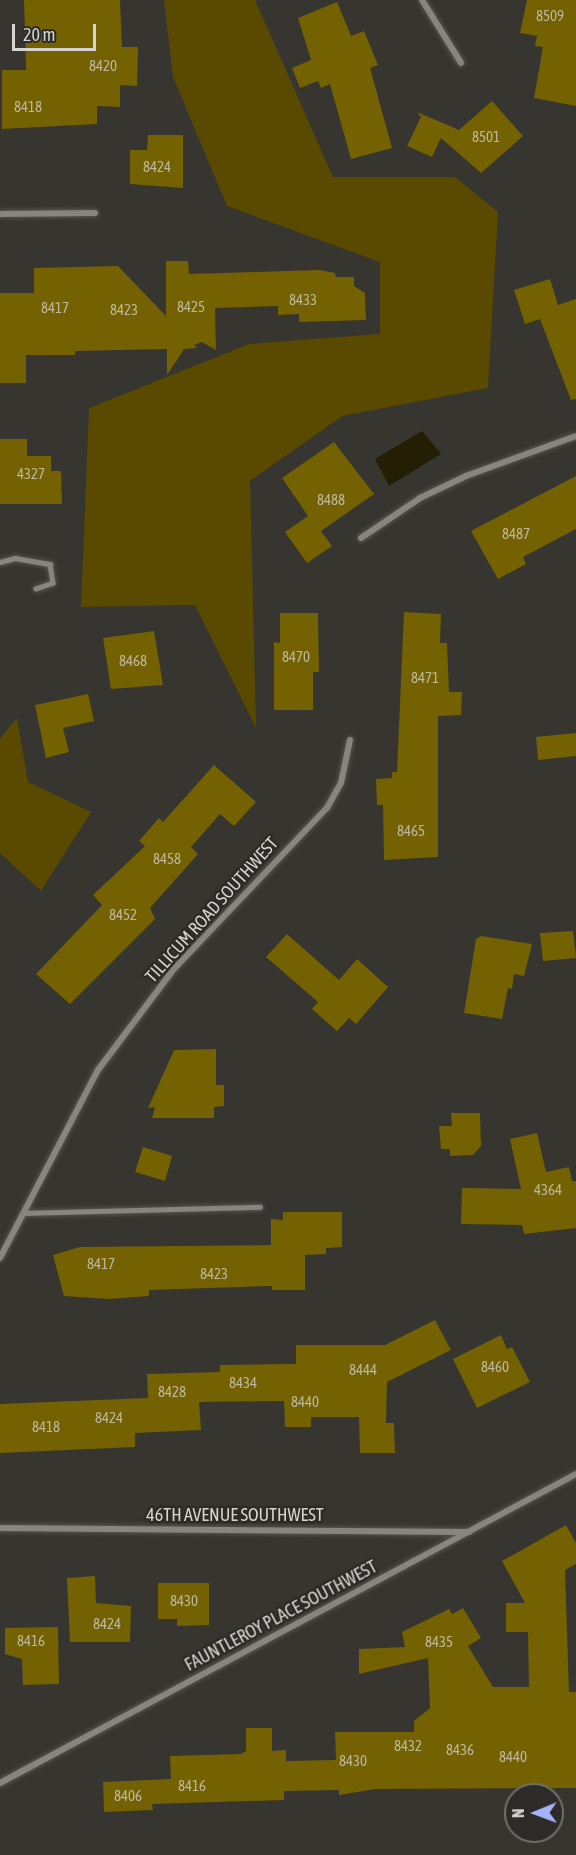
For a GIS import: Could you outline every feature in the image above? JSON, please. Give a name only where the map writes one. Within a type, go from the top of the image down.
[{"type":"street","points":[[422,0],[461,63]]},
{"type":"street","points":[[0,214],[95,213]]},
{"type":"street","points":[[361,537],[420,498],[466,476],[576,436]]},
{"type":"street","name":"TILLICUM ROAD SOUTHWEST","points":[[0,1258],[98,1070],[173,970],[327,808],[341,783],[350,740]]},
{"type":"street","name":"FAUNTLEROY PLACE SOUTHWEST","points":[[0,1783],[576,1474]]},
{"type":"street","name":"46TH AVENUE SOUTHWEST","points":[[0,1528],[470,1532]]},
{"type":"lane","points":[[0,562],[15,558],[50,564],[53,583],[36,590]]},
{"type":"lane","points":[[23,1213],[260,1207]]},
{"type":"shaded area","points":[[164,0],[255,0],[333,177],[455,177],[498,212],[488,388],[342,416],[250,481],[256,728],[195,605],[81,607],[89,408],[249,344],[380,334],[380,262],[227,206],[173,77]]},
{"type":"shaded area","points":[[422,431],[441,454],[389,486],[375,459]]},
{"type":"shaded area","points":[[17,718],[28,782],[91,812],[41,891],[0,853],[0,739]]},
{"type":"building","points":[[24,0],[120,0],[122,47],[138,47],[137,86],[120,85],[120,107],[97,106],[97,124],[2,129],[2,70],[26,70]]},
{"type":"building","points":[[527,0],[576,0],[576,106],[534,98],[543,47],[535,46],[537,36],[520,33]]},
{"type":"building","points":[[337,2],[351,36],[364,31],[378,65],[370,68],[392,148],[351,159],[330,84],[321,88],[318,81],[300,88],[292,68],[311,60],[298,18]]},
{"type":"building","points":[[492,101],[523,136],[481,173],[441,138],[432,157],[407,146],[421,117],[417,112],[459,130]]},
{"type":"building","points":[[148,135],[183,135],[183,188],[130,184],[130,150],[147,150]]},
{"type":"building","points":[[166,261],[188,261],[189,274],[320,270],[335,273],[336,277],[354,277],[354,286],[365,293],[366,320],[299,322],[299,314],[278,315],[278,306],[215,308],[216,350],[202,342],[194,345],[197,348],[184,349],[167,375],[167,349],[75,351],[75,355],[26,355],[26,383],[0,383],[0,293],[34,293],[34,268],[118,266],[166,316]]},
{"type":"building","points":[[550,279],[558,305],[576,299],[576,399],[571,400],[540,319],[525,324],[514,290]]},
{"type":"building","points":[[0,439],[27,439],[27,456],[51,456],[51,471],[61,471],[62,504],[0,504]]},
{"type":"building","points":[[334,442],[374,494],[321,531],[332,546],[307,563],[285,532],[308,516],[282,478]]},
{"type":"building","points":[[576,476],[576,529],[523,557],[526,564],[498,579],[471,531]]},
{"type":"building","points":[[404,612],[441,614],[440,643],[447,643],[449,692],[462,692],[461,715],[438,716],[438,857],[384,860],[383,805],[377,805],[376,779],[392,778],[392,772],[397,772]]},
{"type":"building","points":[[280,613],[318,613],[319,672],[313,672],[313,710],[274,710],[274,642],[280,643]]},
{"type":"building","points":[[154,631],[163,685],[111,689],[103,638]]},
{"type":"building","points":[[88,694],[94,721],[63,728],[69,752],[46,758],[35,705]]},
{"type":"building","points":[[576,733],[576,756],[538,760],[536,737]]},
{"type":"building","points":[[214,765],[256,802],[234,826],[220,814],[191,847],[198,854],[150,908],[155,919],[70,1004],[36,974],[102,905],[93,895],[145,846],[139,841],[159,818],[163,822]]},
{"type":"building","points":[[573,931],[576,958],[543,961],[540,933]]},
{"type":"building","points":[[287,934],[339,980],[357,959],[388,987],[356,1024],[349,1018],[337,1031],[312,1009],[318,1002],[266,957]]},
{"type":"building","points":[[481,936],[532,944],[524,976],[514,974],[512,989],[508,988],[502,1019],[464,1013],[476,939]]},
{"type":"building","points":[[216,1049],[216,1085],[224,1085],[224,1106],[214,1107],[214,1118],[152,1118],[155,1107],[148,1108],[174,1050]]},
{"type":"building","points":[[451,1113],[480,1113],[481,1146],[473,1155],[450,1156],[450,1149],[441,1149],[439,1126],[452,1126]]},
{"type":"building","points":[[537,1133],[546,1172],[569,1167],[572,1181],[576,1181],[576,1228],[524,1234],[522,1225],[461,1224],[462,1188],[521,1189],[510,1139]]},
{"type":"building","points":[[143,1147],[172,1156],[165,1181],[135,1172]]},
{"type":"building","points":[[283,1212],[342,1212],[342,1247],[326,1248],[326,1254],[305,1255],[305,1290],[272,1290],[272,1286],[149,1290],[149,1296],[109,1299],[64,1296],[53,1255],[80,1247],[271,1245],[271,1219],[283,1220]]},
{"type":"building","points":[[435,1320],[451,1350],[387,1382],[386,1423],[394,1423],[395,1453],[360,1453],[359,1417],[311,1417],[311,1427],[285,1427],[284,1401],[199,1402],[201,1430],[135,1433],[135,1447],[0,1453],[0,1404],[148,1398],[147,1374],[220,1372],[220,1365],[296,1364],[296,1345],[385,1345]]},
{"type":"building","points":[[501,1335],[507,1349],[512,1347],[530,1382],[477,1408],[453,1359]]},
{"type":"building","points":[[566,1525],[576,1543],[576,1564],[565,1570],[569,1692],[576,1692],[576,1788],[564,1788],[564,1783],[504,1783],[504,1788],[375,1789],[339,1795],[339,1790],[284,1791],[284,1800],[152,1804],[153,1810],[104,1812],[103,1782],[171,1779],[170,1756],[241,1754],[246,1751],[246,1728],[272,1728],[272,1751],[286,1750],[286,1761],[336,1760],[335,1732],[414,1732],[414,1721],[430,1708],[428,1658],[359,1674],[359,1649],[405,1647],[402,1632],[449,1609],[452,1614],[463,1608],[481,1638],[468,1646],[493,1687],[529,1687],[528,1632],[506,1632],[506,1603],[525,1603],[502,1561]]},
{"type":"building","points":[[95,1576],[96,1603],[131,1606],[130,1642],[70,1642],[67,1578]]},
{"type":"building","points":[[158,1583],[209,1583],[209,1625],[177,1626],[177,1619],[158,1619]]},
{"type":"building","points":[[58,1627],[59,1684],[23,1685],[22,1659],[5,1654],[5,1628]]}]
